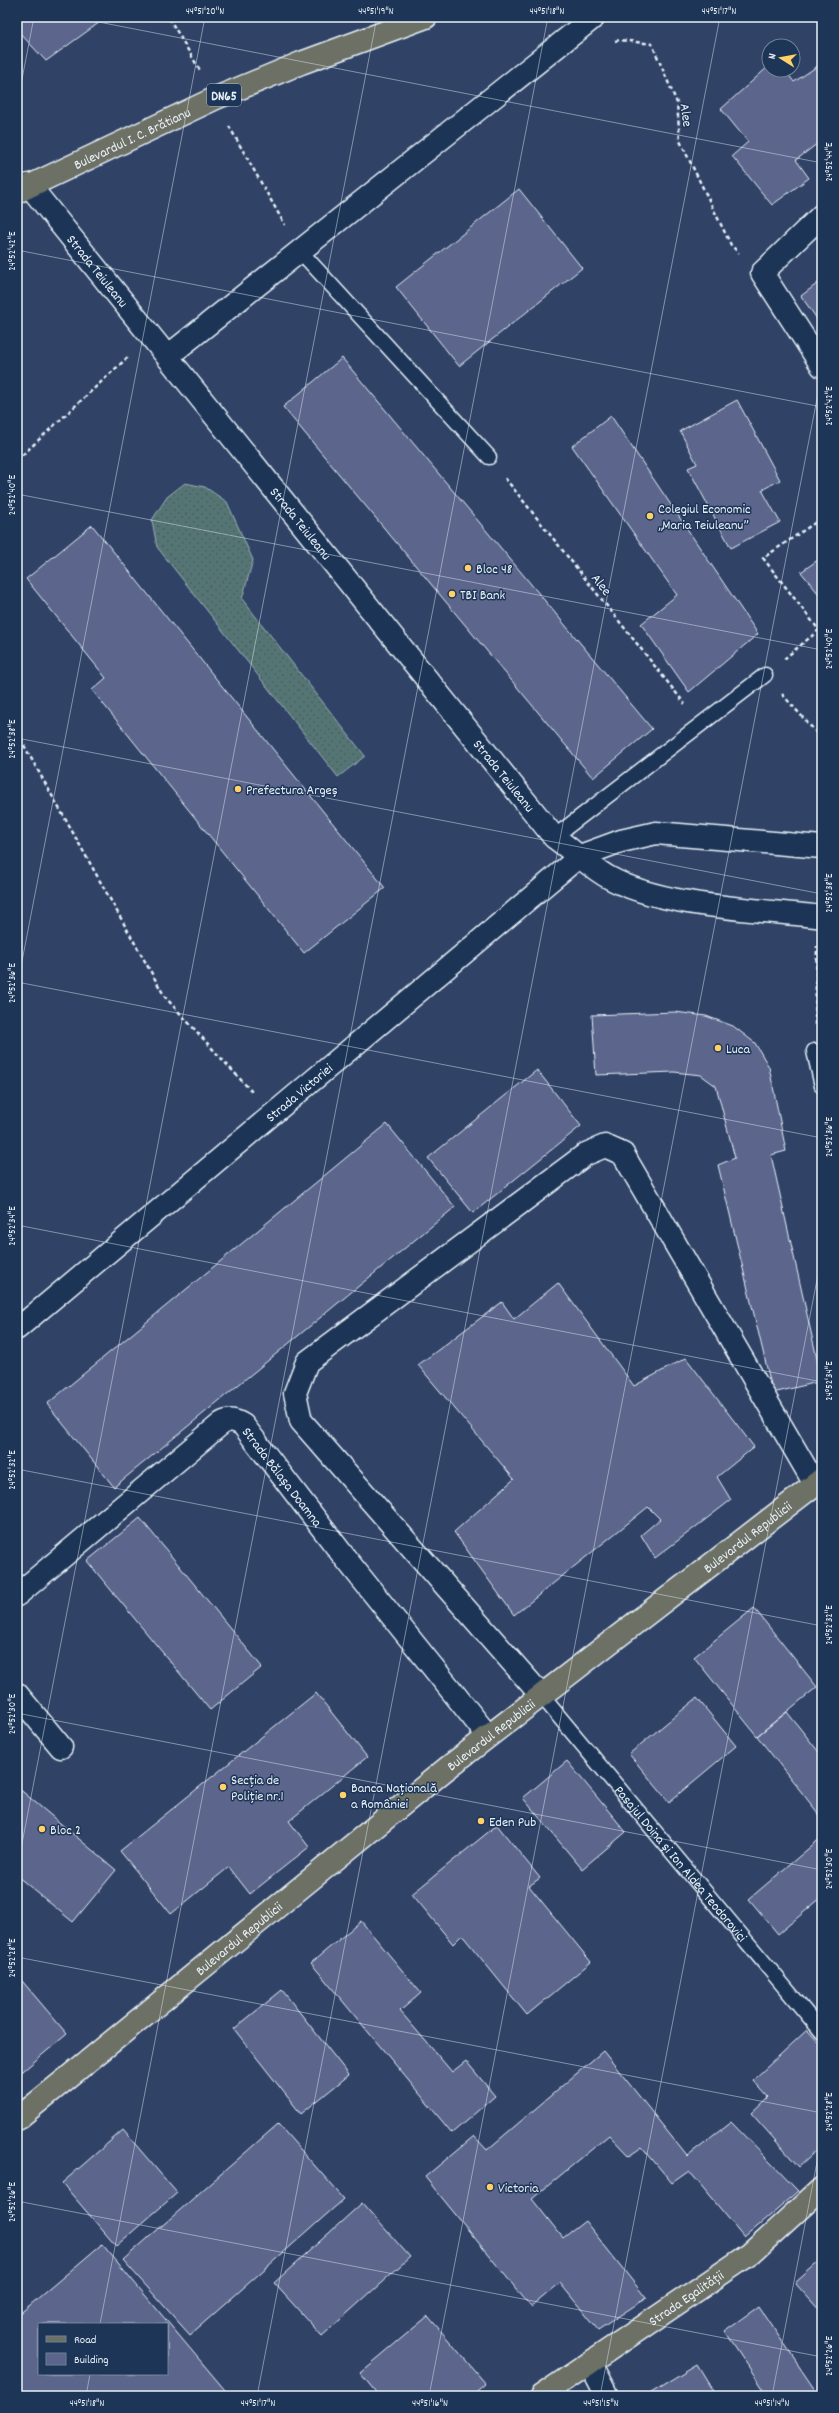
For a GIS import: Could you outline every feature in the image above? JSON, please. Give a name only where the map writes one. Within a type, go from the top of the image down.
[{"type":"main road","name":"Bulevardul I. C. Brătianu","points":[[23,188],[216,98],[301,63],[426,17]]},
{"type":"main road","name":"Bulevardul Republicii","points":[[17,2119],[488,1736],[819,1481]]},
{"type":"main road","name":"Strada Egalității","points":[[541,2396],[750,2254],[822,2188]]},
{"type":"street","points":[[168,356],[594,17]]},
{"type":"street","name":"Strada Teiuleanu","points":[[23,188],[168,356],[554,837],[608,877],[648,893],[683,901],[820,917]]},
{"type":"street","points":[[822,215],[762,273],[822,366]]},
{"type":"street","points":[[580,856],[621,841],[656,833],[822,847]]},
{"type":"street","name":"Strada Victoriei","points":[[17,1329],[274,1115],[364,1035],[580,856]]},
{"type":"street","points":[[540,1695],[301,1421],[295,1393],[307,1362],[586,1154],[605,1146],[623,1154],[819,1481]]},
{"type":"street","name":"Strada Bălașa Doamna","points":[[17,1595],[222,1423],[228,1420],[236,1421],[243,1425],[346,1559],[488,1736]]},
{"type":"street","points":[[17,1694],[61,1747]]},
{"type":"street","points":[[590,2363],[607,2396]]},
{"type":"lane","points":[[300,251],[489,457]]},
{"type":"lane","points":[[554,837],[765,675]]},
{"type":"lane","points":[[814,1051],[822,1086]]},
{"type":"lane","name":"Pasajul Doina și Ion Aldea Teodorovici","points":[[540,1695],[822,2032]]},
{"type":"path","points":[[169,18],[216,98],[238,143],[300,251]]},
{"type":"path","name":"Alee","points":[[613,41],[620,40],[652,44],[677,103],[680,141],[731,245],[762,273]]},
{"type":"path","points":[[17,460],[151,336]]},
{"type":"path","name":"Alee","points":[[489,457],[700,724]]},
{"type":"path","points":[[822,518],[764,558],[819,630],[765,675],[822,739]]},
{"type":"path","points":[[17,733],[165,997],[274,1115]]},
{"type":"path","points":[[814,1051],[820,917]]},
{"type":"green space","points":[[185,483],[205,487],[227,502],[253,560],[242,599],[365,756],[338,777],[157,547],[152,520],[167,497]]},
{"type":"building","points":[[17,17],[107,17],[46,61],[17,30]]},
{"type":"building","points":[[822,63],[822,140],[796,160],[809,178],[772,205],[732,156],[748,142],[721,109],[761,73],[761,78],[791,78],[794,82]]},
{"type":"building","points":[[519,189],[582,268],[459,366],[396,287]]},
{"type":"building","points":[[822,280],[822,326],[801,296]]},
{"type":"building","name":"Bloc 48","points":[[342,358],[652,729],[593,778],[283,407]]},
{"type":"building","points":[[737,400],[780,480],[762,490],[780,522],[731,548],[688,468],[697,464],[680,431]]},
{"type":"building","name":"Colegiul Economic „Maria Teiuleanu”","points":[[611,416],[758,634],[689,692],[641,624],[677,595],[572,446]]},
{"type":"building","name":"Prefectura Argeș","points":[[92,525],[385,888],[304,953],[92,690],[106,678],[26,579]]},
{"type":"building","points":[[822,557],[822,598],[801,572]]},
{"type":"building","points":[[675,1012],[706,1016],[733,1026],[755,1043],[769,1067],[786,1151],[771,1155],[822,1381],[773,1393],[718,1165],[735,1158],[716,1086],[701,1075],[674,1072],[596,1075],[592,1015]]},
{"type":"building","points":[[537,1070],[581,1126],[473,1213],[428,1158]]},
{"type":"building","points":[[387,1124],[455,1207],[114,1487],[47,1404]]},
{"type":"building","points":[[558,1283],[634,1386],[686,1358],[754,1447],[717,1477],[731,1500],[655,1558],[641,1535],[660,1519],[648,1507],[514,1615],[454,1532],[514,1479],[418,1365],[502,1302],[514,1319]]},
{"type":"building","points":[[140,1518],[262,1667],[210,1710],[87,1561]]},
{"type":"building","points":[[754,1608],[817,1687],[757,1736],[694,1657]]},
{"type":"building","points":[[316,1693],[367,1757],[289,1821],[309,1847],[250,1894],[229,1867],[171,1914],[120,1851]]},
{"type":"building","points":[[697,1698],[736,1746],[669,1802],[629,1754]]},
{"type":"building","points":[[787,1712],[822,1756],[822,1818],[757,1736]]},
{"type":"building","points":[[567,1761],[626,1832],[582,1869],[523,1798]]},
{"type":"building","name":"Bloc 2","points":[[17,1787],[116,1870],[73,1922],[17,1876]]},
{"type":"building","points":[[497,1825],[540,1878],[529,1886],[591,1962],[527,2015],[462,1935],[453,1944],[412,1894]]},
{"type":"building","points":[[822,1837],[822,1897],[778,1934],[749,1899]]},
{"type":"building","points":[[361,1921],[421,1993],[400,2011],[452,2072],[466,2061],[495,2096],[452,2133],[311,1963]]},
{"type":"building","points":[[17,1975],[67,2034],[17,2076]]},
{"type":"building","points":[[282,1990],[349,2075],[301,2114],[234,2029]]},
{"type":"building","points":[[807,2030],[822,2046],[822,2146],[799,2167],[751,2113],[768,2097],[753,2080]]},
{"type":"building","name":"Victoria","points":[[603,2051],[687,2156],[731,2122],[798,2191],[744,2237],[689,2171],[672,2183],[642,2147],[629,2156],[609,2135],[532,2199],[563,2238],[585,2221],[646,2298],[598,2330],[560,2283],[531,2307],[425,2177],[474,2136],[487,2150]]},
{"type":"building","points":[[278,2124],[344,2199],[190,2335],[123,2260]]},
{"type":"building","points":[[123,2130],[177,2193],[116,2246],[62,2183]]},
{"type":"building","points":[[362,2203],[410,2257],[322,2336],[274,2283]]},
{"type":"building","points":[[102,2244],[230,2396],[17,2396],[17,2316]]},
{"type":"building","points":[[822,2259],[822,2313],[795,2283]]},
{"type":"building","points":[[759,2307],[819,2396],[768,2396],[725,2331]]},
{"type":"building","points":[[428,2316],[486,2384],[472,2396],[379,2396],[360,2373]]},
{"type":"building","points":[[697,2365],[716,2396],[646,2396]]},
{"type":"place","name":"Colegiul Economic „Maria Teiuleanu”","points":[[650,516]]},
{"type":"place","name":"Bloc 48","points":[[468,568]]},
{"type":"place","name":"TBI Bank","points":[[452,594]]},
{"type":"place","name":"Prefectura Argeș","points":[[238,789]]},
{"type":"place","name":"Luca","points":[[718,1048]]},
{"type":"place","name":"Secția de Poliție nr.1","points":[[223,1787]]},
{"type":"place","name":"Banca Națională a României","points":[[343,1795]]},
{"type":"place","name":"Eden Pub","points":[[481,1821]]},
{"type":"place","name":"Bloc 2","points":[[42,1829]]},
{"type":"place","name":"Victoria","points":[[490,2187]]}]
